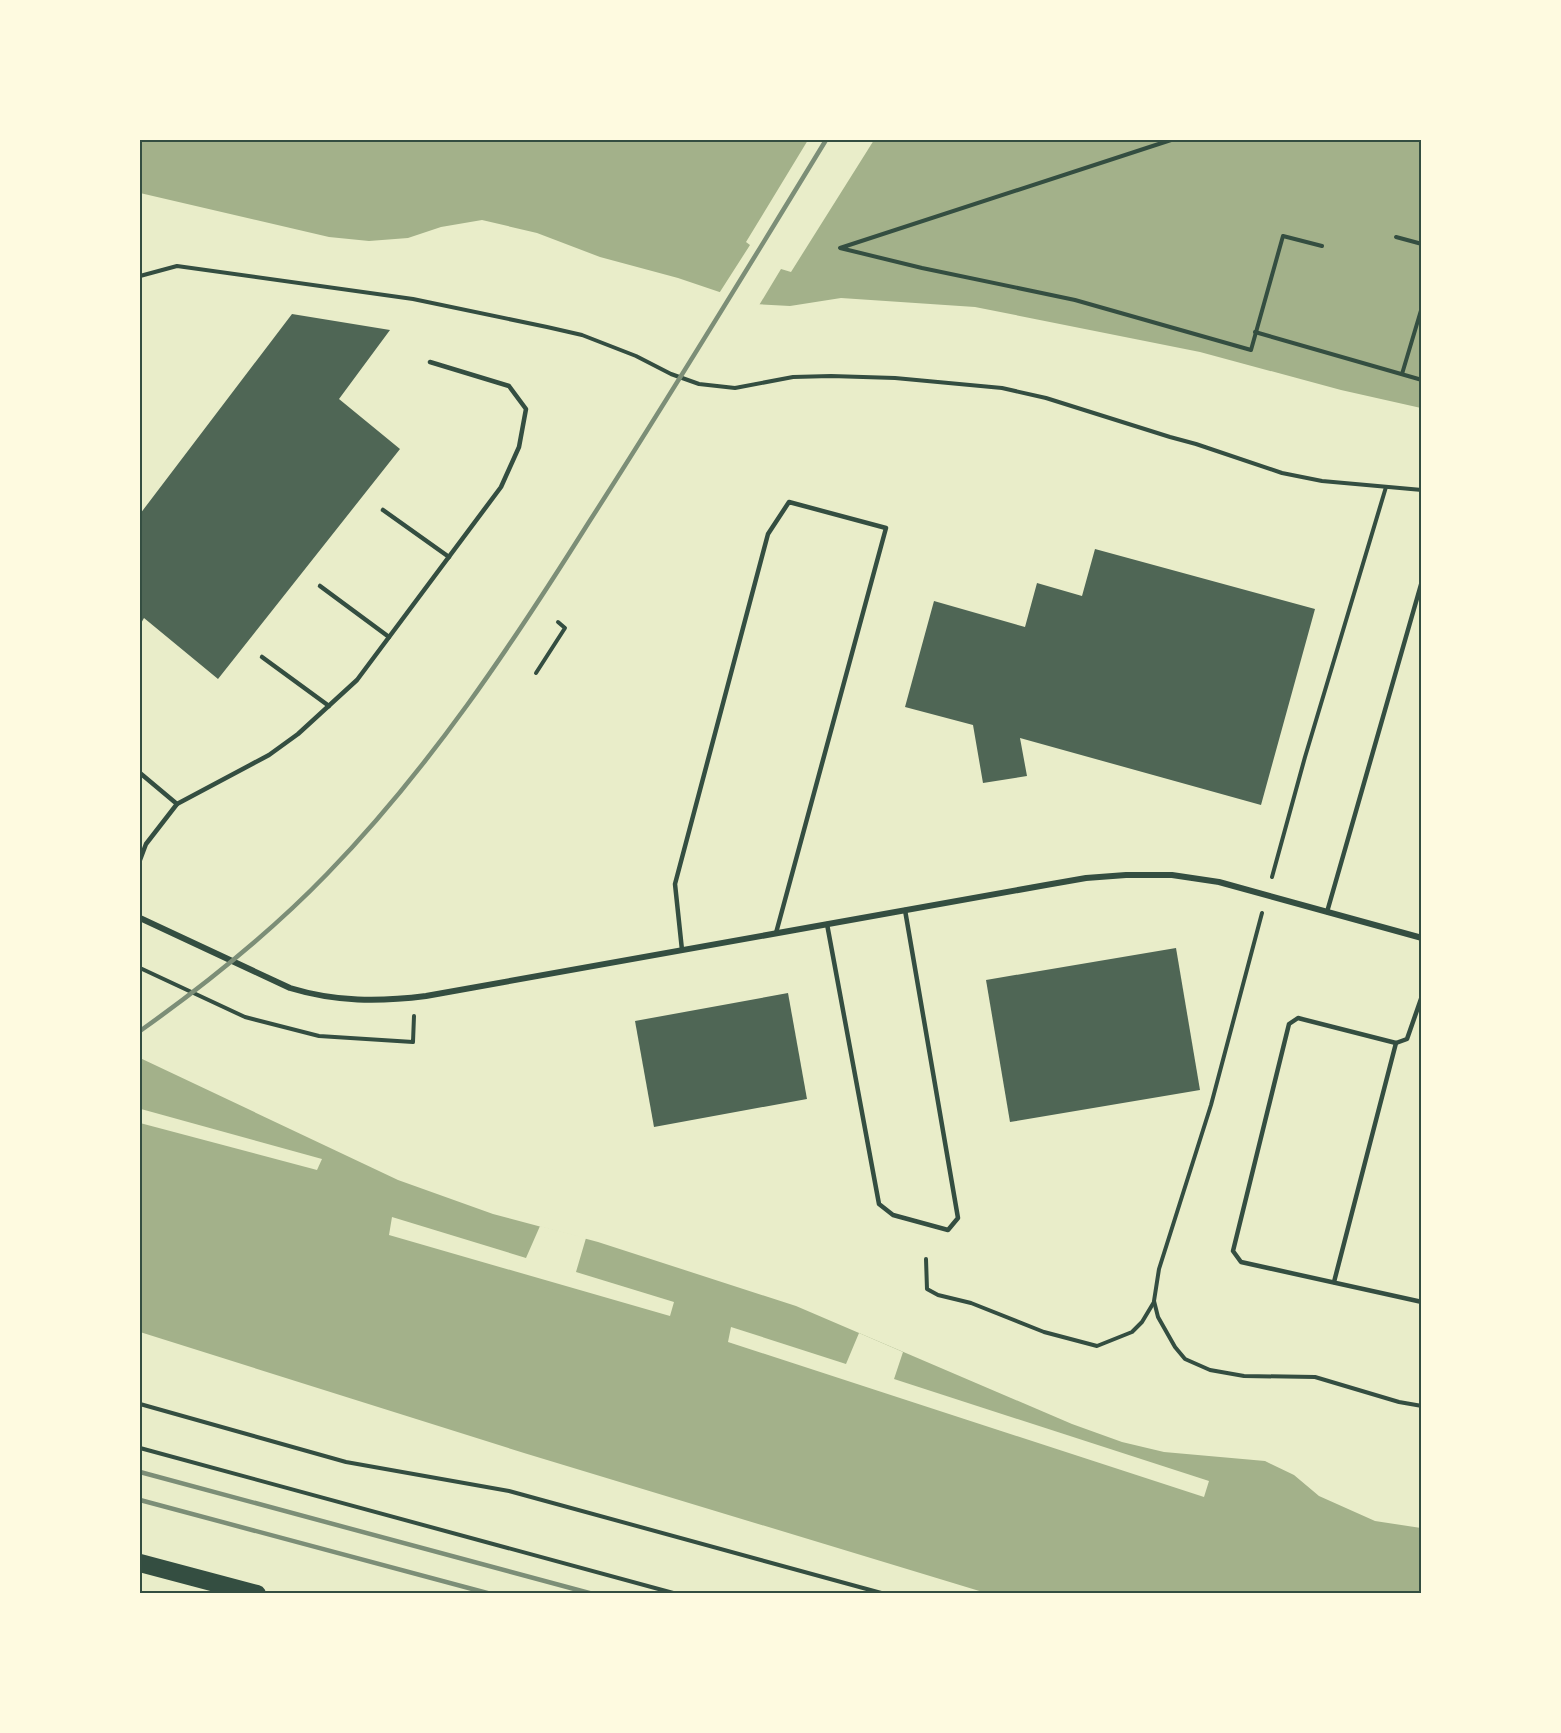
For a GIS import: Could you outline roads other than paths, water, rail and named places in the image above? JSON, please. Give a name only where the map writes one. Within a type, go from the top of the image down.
[{"type":"highway","points":[[140,1563],[257,1593]]},
{"type":"street","points":[[140,918],[290,988],[315,995],[350,1000],[389,1001],[1086,878],[1126,875],[1172,875],[1219,882],[1422,938]]},
{"type":"lane","points":[[140,860],[146,844],[177,804],[269,755],[298,734],[357,680],[501,488],[519,447],[526,409],[509,386],[430,362]]},
{"type":"lane","points":[[682,950],[675,884],[768,534],[789,502],[886,528],[776,933]]},
{"type":"lane","points":[[383,510],[449,557]]},
{"type":"lane","points":[[1327,912],[1422,581]]},
{"type":"lane","points":[[320,586],[389,637]]},
{"type":"lane","points":[[262,657],[329,706]]},
{"type":"lane","points":[[140,773],[177,804]]},
{"type":"lane","points":[[827,924],[879,1204],[893,1215],[948,1230],[958,1218],[905,910]]},
{"type":"lane","points":[[1422,996],[1407,1039],[1396,1043],[1298,1018],[1289,1024],[1233,1251],[1241,1262],[1422,1302]]},
{"type":"lane","points":[[1334,1282],[1396,1043]]},
{"type":"railway","points":[[140,1031],[237,957],[306,895],[365,834],[435,749],[499,660],[560,568],[679,380],[826,140]]},
{"type":"railway","points":[[140,1472],[593,1594]]},
{"type":"railway","points":[[140,1500],[491,1594]]}]
